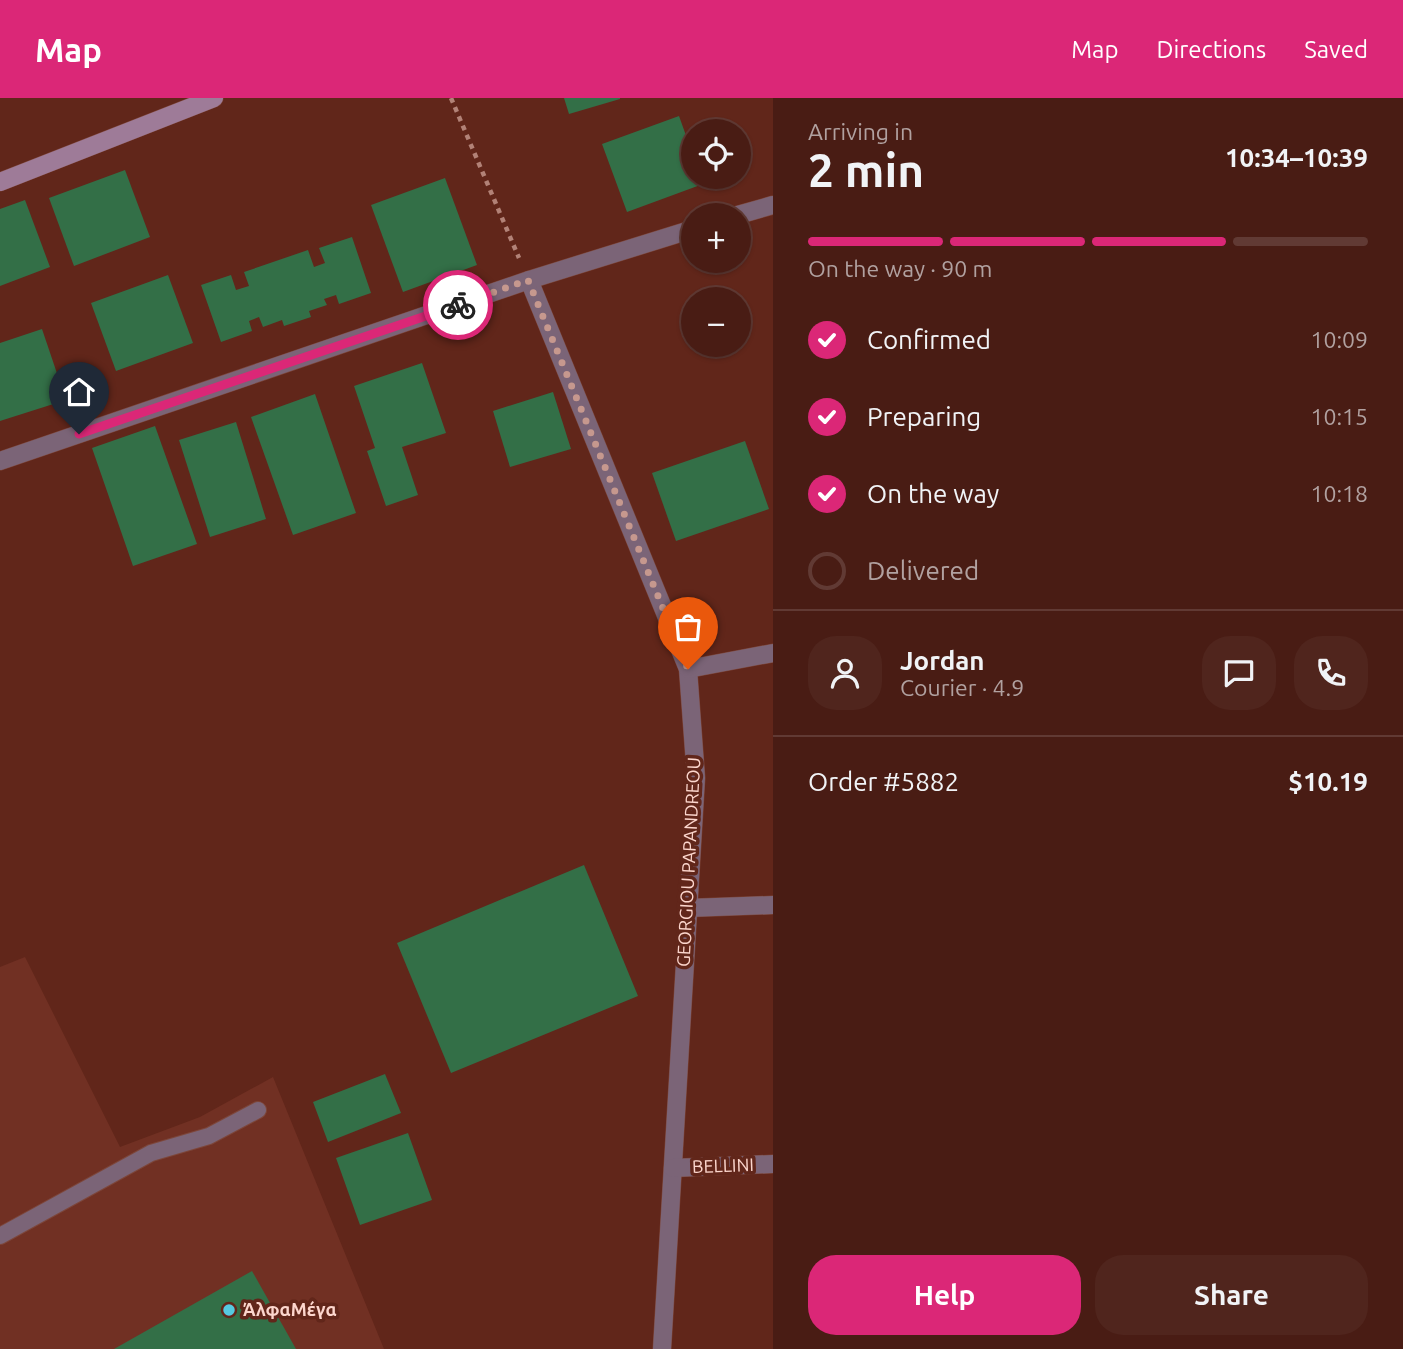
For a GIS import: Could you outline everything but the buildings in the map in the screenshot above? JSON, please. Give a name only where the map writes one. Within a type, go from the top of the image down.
[{"type":"street","points":[[0,182],[214,98]]},
{"type":"street","points":[[751,211],[773,205]]},
{"type":"street","points":[[0,461],[528,280],[681,233]]},
{"type":"street","name":"GEORGIOU PAPANDREOU","points":[[528,280],[688,669],[696,778],[662,1349]]},
{"type":"street","points":[[688,669],[773,653]]},
{"type":"street","points":[[688,908],[773,905]]},
{"type":"street","name":"BELLINI","points":[[673,1168],[773,1164]]},
{"type":"lane","points":[[0,1236],[151,1153],[209,1136],[258,1110]]},
{"type":"path","points":[[451,98],[528,280]]},
{"type":"shaded area","points":[[25,957],[120,1147],[200,1117],[273,1077],[384,1349],[0,1349],[0,967]]},
{"type":"way so far","points":[[458,305],[528,280],[688,669]]},
{"type":"place","name":"ΆλφαΜέγα","points":[[229,1310]]},
{"type":"route","points":[[79,434],[458,305]]}]
